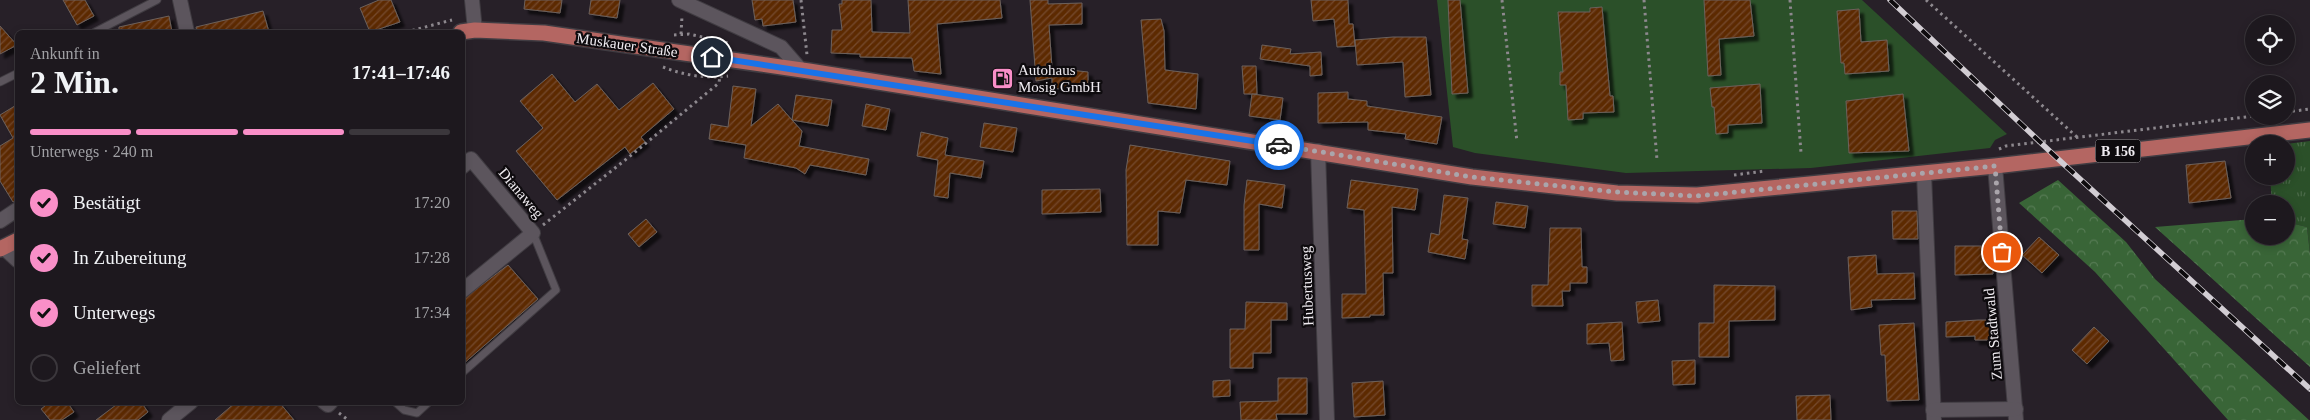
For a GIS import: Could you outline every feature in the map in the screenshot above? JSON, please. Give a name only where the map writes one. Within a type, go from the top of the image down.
[{"type":"main road","name":"Muskauer Straße","points":[[468,31],[544,33],[805,70],[1472,177],[1617,192],[1697,196],[1995,166],[2310,130]]},
{"type":"main road","points":[[2,248],[15,242]]},
{"type":"street","points":[[180,0],[187,30]]},
{"type":"street","points":[[468,31],[472,0]]},
{"type":"street","points":[[679,0],[781,47],[805,70]]},
{"type":"street","name":"Hubertusweg","points":[[1318,151],[1327,420]]},
{"type":"street","name":"Dianaweg","points":[[465,164],[471,159],[532,233],[465,289]]},
{"type":"street","name":"Zum Stadtwald","points":[[1924,173],[1934,415],[2016,415],[1995,166]]},
{"type":"street","points":[[0,221],[15,210]]},
{"type":"street","points":[[2,248],[15,259]]},
{"type":"street","points":[[169,420],[187,405]]},
{"type":"lane","points":[[99,30],[157,0]]},
{"type":"lane","points":[[0,82],[15,74]]},
{"type":"lane","points":[[465,370],[556,290],[532,233]]},
{"type":"lane","points":[[398,405],[404,410],[417,413],[426,405]]},
{"type":"path","points":[[801,0],[805,70]]},
{"type":"path","points":[[1502,0],[1517,142]]},
{"type":"path","points":[[1644,0],[1657,160]]},
{"type":"path","points":[[1790,0],[1801,154]]},
{"type":"path","points":[[1926,0],[2078,138]]},
{"type":"path","points":[[532,233],[634,154],[719,83],[720,75]]},
{"type":"path","points":[[2295,111],[2310,109]]},
{"type":"path","points":[[1997,150],[2006,146],[2245,117]]},
{"type":"path","points":[[1732,175],[1768,171]]},
{"type":"green space","points":[[1437,0],[1862,0],[2007,134],[1995,140],[1990,148],[1811,168],[1626,173],[1475,153],[1453,147]]},
{"type":"green space","points":[[2310,141],[2310,254],[2307,227],[2295,224],[2295,195],[2271,195],[2271,185],[2295,185],[2295,143]]},
{"type":"green space","points":[[2058,180],[2126,242],[2155,279],[2309,420],[2228,420],[2095,272],[2019,203]]},
{"type":"green space","points":[[2245,220],[2245,245],[2295,245],[2295,224],[2307,227],[2310,254],[2310,367],[2155,227]]},
{"type":"building","points":[[63,0],[85,0],[94,16],[77,25]]},
{"type":"building","points":[[379,0],[391,0],[400,22],[376,30],[369,30],[360,8]]},
{"type":"building","points":[[525,0],[562,0],[560,13],[524,9]]},
{"type":"building","points":[[591,0],[620,0],[617,18],[589,14]]},
{"type":"building","points":[[752,0],[793,0],[796,22],[763,26],[762,19],[755,20]]},
{"type":"building","points":[[842,0],[871,0],[872,32],[910,33],[908,0],[1000,0],[1002,18],[937,24],[941,74],[914,71],[912,58],[860,57],[860,54],[831,53],[832,30],[842,30],[839,4],[842,4]]},
{"type":"building","points":[[1030,0],[1048,0],[1048,4],[1082,3],[1082,24],[1049,25],[1052,68],[1088,72],[1088,92],[1052,88],[1052,78],[1036,81]]},
{"type":"building","points":[[1311,0],[1348,0],[1349,24],[1353,24],[1355,46],[1337,47],[1334,19],[1313,21]]},
{"type":"building","points":[[1448,0],[1460,0],[1468,93],[1452,94]]},
{"type":"building","points":[[1704,0],[1750,0],[1754,36],[1719,39],[1721,75],[1708,76]]},
{"type":"building","points":[[1602,7],[1610,96],[1613,96],[1614,112],[1583,113],[1583,119],[1568,120],[1566,85],[1560,85],[1560,72],[1563,72],[1558,12],[1590,12],[1590,8]]},
{"type":"building","points":[[1859,9],[1861,42],[1887,40],[1889,71],[1845,74],[1844,63],[1841,63],[1837,11]]},
{"type":"building","points":[[263,11],[268,30],[197,30],[196,27]]},
{"type":"building","points":[[169,16],[172,30],[119,30],[119,27]]},
{"type":"building","points":[[1161,19],[1164,31],[1165,70],[1198,74],[1196,109],[1148,103],[1141,20]]},
{"type":"building","points":[[0,26],[15,43],[15,46],[0,54]]},
{"type":"building","points":[[1426,37],[1431,95],[1405,97],[1403,62],[1357,65],[1355,40]]},
{"type":"building","points":[[1262,45],[1291,49],[1290,54],[1321,52],[1322,75],[1310,76],[1310,66],[1260,59]]},
{"type":"building","points":[[1242,66],[1256,66],[1257,94],[1244,94]]},
{"type":"building","points":[[552,74],[575,102],[597,84],[619,110],[653,83],[674,109],[641,137],[645,142],[630,154],[625,147],[557,200],[516,151],[543,128],[520,101]]},
{"type":"building","points":[[1760,84],[1762,123],[1728,125],[1728,133],[1716,134],[1714,107],[1712,107],[1710,88]]},
{"type":"building","points":[[733,86],[756,89],[751,126],[778,104],[802,131],[799,146],[869,159],[866,175],[810,165],[805,174],[796,168],[744,158],[746,145],[709,139],[711,124],[728,127]]},
{"type":"building","points":[[1348,92],[1348,99],[1367,101],[1367,106],[1442,117],[1437,144],[1405,139],[1406,134],[1368,130],[1368,122],[1318,123],[1318,93]]},
{"type":"building","points":[[1252,94],[1283,98],[1280,120],[1249,116]]},
{"type":"building","points":[[1903,94],[1909,151],[1849,153],[1846,101]]},
{"type":"building","points":[[796,95],[832,100],[828,126],[792,120]]},
{"type":"building","points":[[866,104],[890,109],[886,130],[862,126]]},
{"type":"building","points":[[15,106],[15,201],[13,202],[0,181],[0,146],[13,138],[0,115]]},
{"type":"building","points":[[984,123],[1017,128],[1013,152],[980,147]]},
{"type":"building","points":[[921,132],[948,138],[945,155],[984,161],[981,178],[950,173],[948,198],[934,196],[938,160],[917,156]]},
{"type":"building","points":[[1130,145],[1230,161],[1227,185],[1186,180],[1180,213],[1158,211],[1158,245],[1127,245],[1126,170]]},
{"type":"building","points":[[2225,161],[2231,198],[2189,203],[2186,165]]},
{"type":"building","points":[[1247,180],[1285,185],[1282,208],[1259,204],[1259,250],[1244,250],[1244,205]]},
{"type":"building","points":[[1351,180],[1418,189],[1415,210],[1392,207],[1393,273],[1383,273],[1384,315],[1342,318],[1342,294],[1366,294],[1364,210],[1347,208]]},
{"type":"building","points":[[1100,189],[1101,212],[1042,214],[1042,190]]},
{"type":"building","points":[[1444,195],[1468,198],[1462,239],[1468,240],[1465,259],[1428,252],[1431,233],[1439,235]]},
{"type":"building","points":[[1496,202],[1528,206],[1525,228],[1493,224]]},
{"type":"building","points":[[1892,211],[1917,211],[1918,239],[1893,239]]},
{"type":"building","points":[[646,219],[657,232],[639,247],[628,234]]},
{"type":"building","points":[[1550,228],[1581,228],[1582,267],[1587,267],[1587,283],[1570,283],[1570,291],[1562,291],[1563,306],[1532,306],[1532,285],[1548,285]]},
{"type":"building","points":[[2039,237],[2059,255],[2042,273],[2022,255]]},
{"type":"building","points":[[1955,246],[1992,246],[1993,274],[1955,275]]},
{"type":"building","points":[[1876,255],[1877,274],[1914,273],[1915,299],[1871,300],[1872,307],[1851,310],[1848,257]]},
{"type":"building","points":[[508,265],[538,299],[465,362],[465,298]]},
{"type":"building","points":[[1714,285],[1775,286],[1775,320],[1729,321],[1729,357],[1699,357],[1699,323],[1714,323]]},
{"type":"building","points":[[1658,300],[1660,321],[1638,323],[1636,302]]},
{"type":"building","points":[[1246,302],[1287,303],[1287,320],[1271,320],[1271,353],[1253,353],[1253,368],[1230,368],[1230,329],[1245,329]]},
{"type":"building","points":[[1992,320],[1992,340],[1975,340],[1975,336],[1946,337],[1946,322]]},
{"type":"building","points":[[1622,322],[1624,360],[1611,361],[1609,343],[1587,344],[1587,324]]},
{"type":"building","points":[[1914,323],[1919,400],[1887,401],[1885,355],[1881,355],[1879,325]]},
{"type":"building","points":[[2094,327],[2109,341],[2087,364],[2072,350]]},
{"type":"building","points":[[1695,360],[1695,384],[1673,385],[1672,361]]},
{"type":"building","points":[[1278,378],[1307,378],[1307,414],[1276,414],[1277,420],[1241,420],[1240,402],[1278,401]]},
{"type":"building","points":[[1230,380],[1230,396],[1213,397],[1213,381]]},
{"type":"building","points":[[1383,381],[1385,415],[1354,417],[1352,383]]},
{"type":"building","points":[[1830,395],[1831,420],[1797,420],[1796,396]]},
{"type":"building","points":[[46,405],[69,405],[74,412],[62,420],[50,420],[41,409]]},
{"type":"building","points":[[116,405],[143,405],[148,412],[138,420],[96,420]]},
{"type":"building","points":[[232,405],[282,405],[294,420],[215,420]]},
{"type":"railway","points":[[1890,0],[2057,158],[2310,389]]},
{"type":"way so far","points":[[1279,145],[1472,177],[1617,192],[1697,196],[1995,166],[2002,252]]},
{"type":"place","name":"Autohaus Mosig GmbH","points":[[1002,79]]},
{"type":"route","points":[[712,57],[1279,145]]}]
